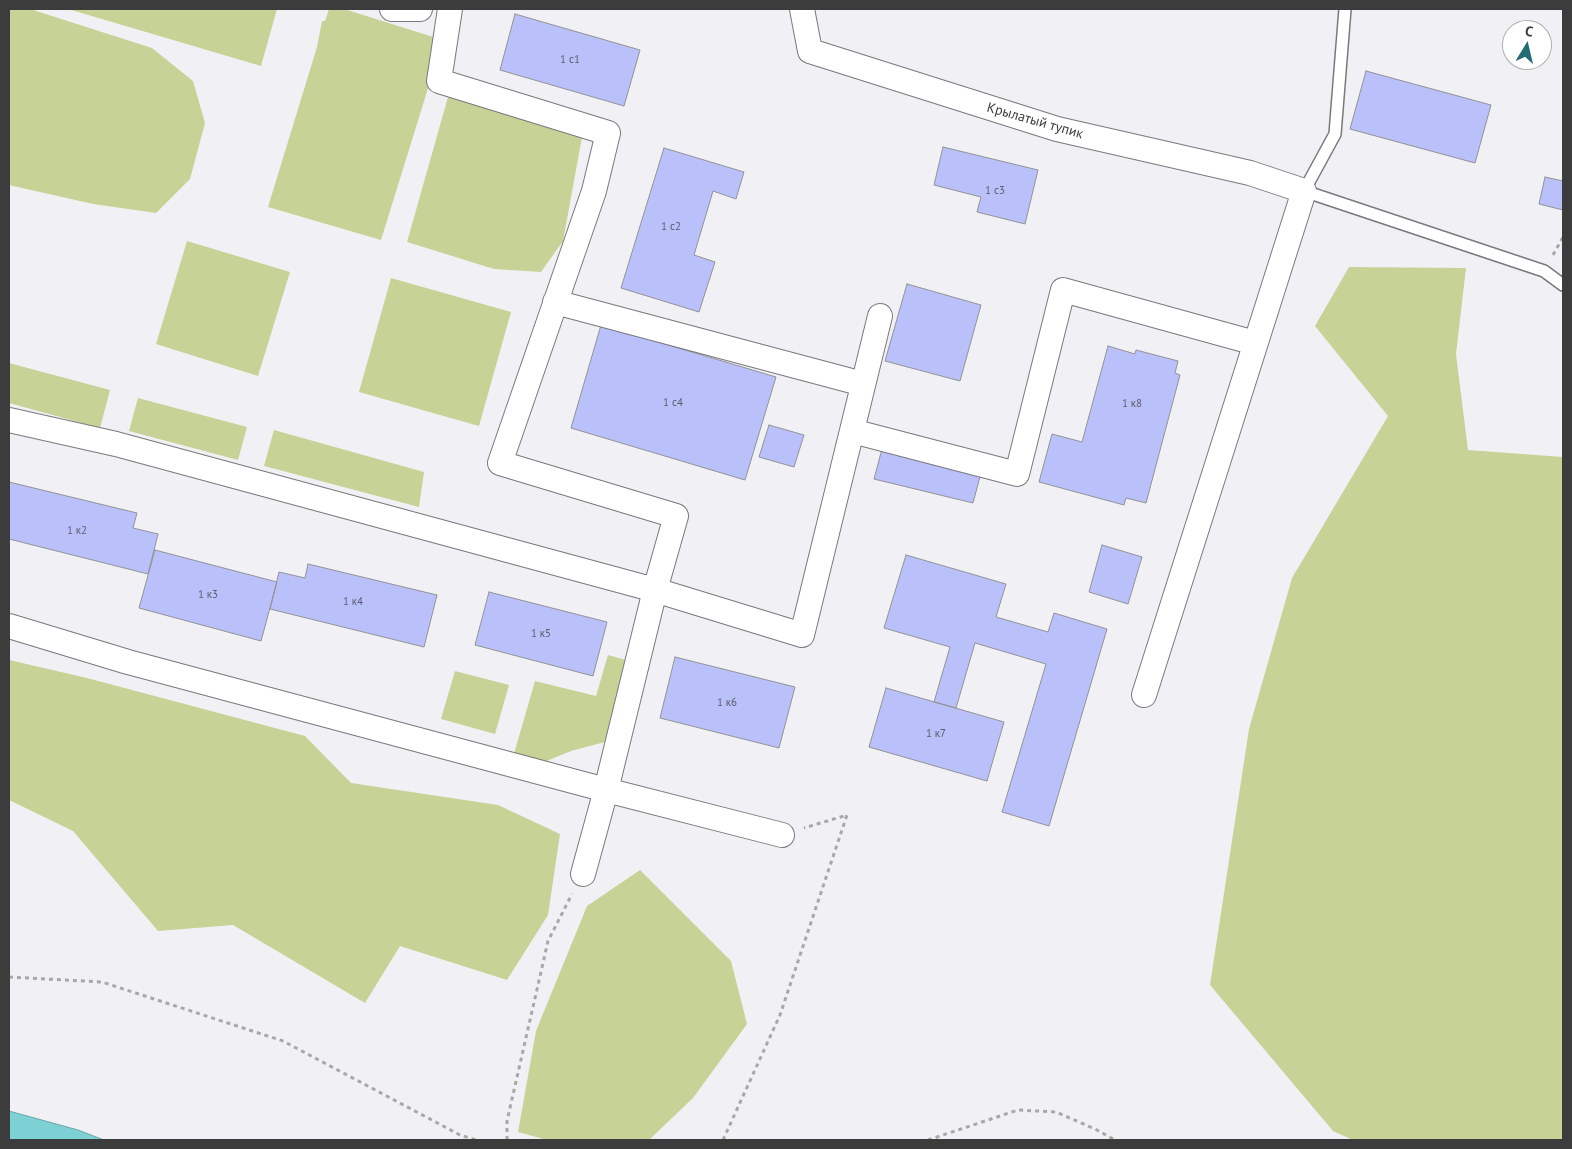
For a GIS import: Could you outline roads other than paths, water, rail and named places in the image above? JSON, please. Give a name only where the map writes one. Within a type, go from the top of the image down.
[{"type":"street","points":[[392,9],[420,9]]},
{"type":"street","points":[[450,9],[439,81],[608,133],[594,191],[500,463],[676,516],[654,590],[606,790],[583,874]]},
{"type":"street","name":"Крылатый тупик","points":[[802,9],[810,51],[1057,129],[1250,173],[1304,191]]},
{"type":"street","points":[[1144,695],[1304,191]]},
{"type":"street","points":[[852,431],[1017,474],[1063,290],[1255,343]]},
{"type":"street","points":[[555,302],[863,384]]},
{"type":"street","points":[[9,420],[116,444],[654,590],[802,634],[880,316]]},
{"type":"street","points":[[9,626],[138,664],[606,790],[782,835]]},
{"type":"lane","points":[[1346,9],[1335,134],[1304,191],[1544,271],[1563,285]]},
{"type":"water","points":[[9,1111],[78,1130],[104,1140],[9,1140]]}]
